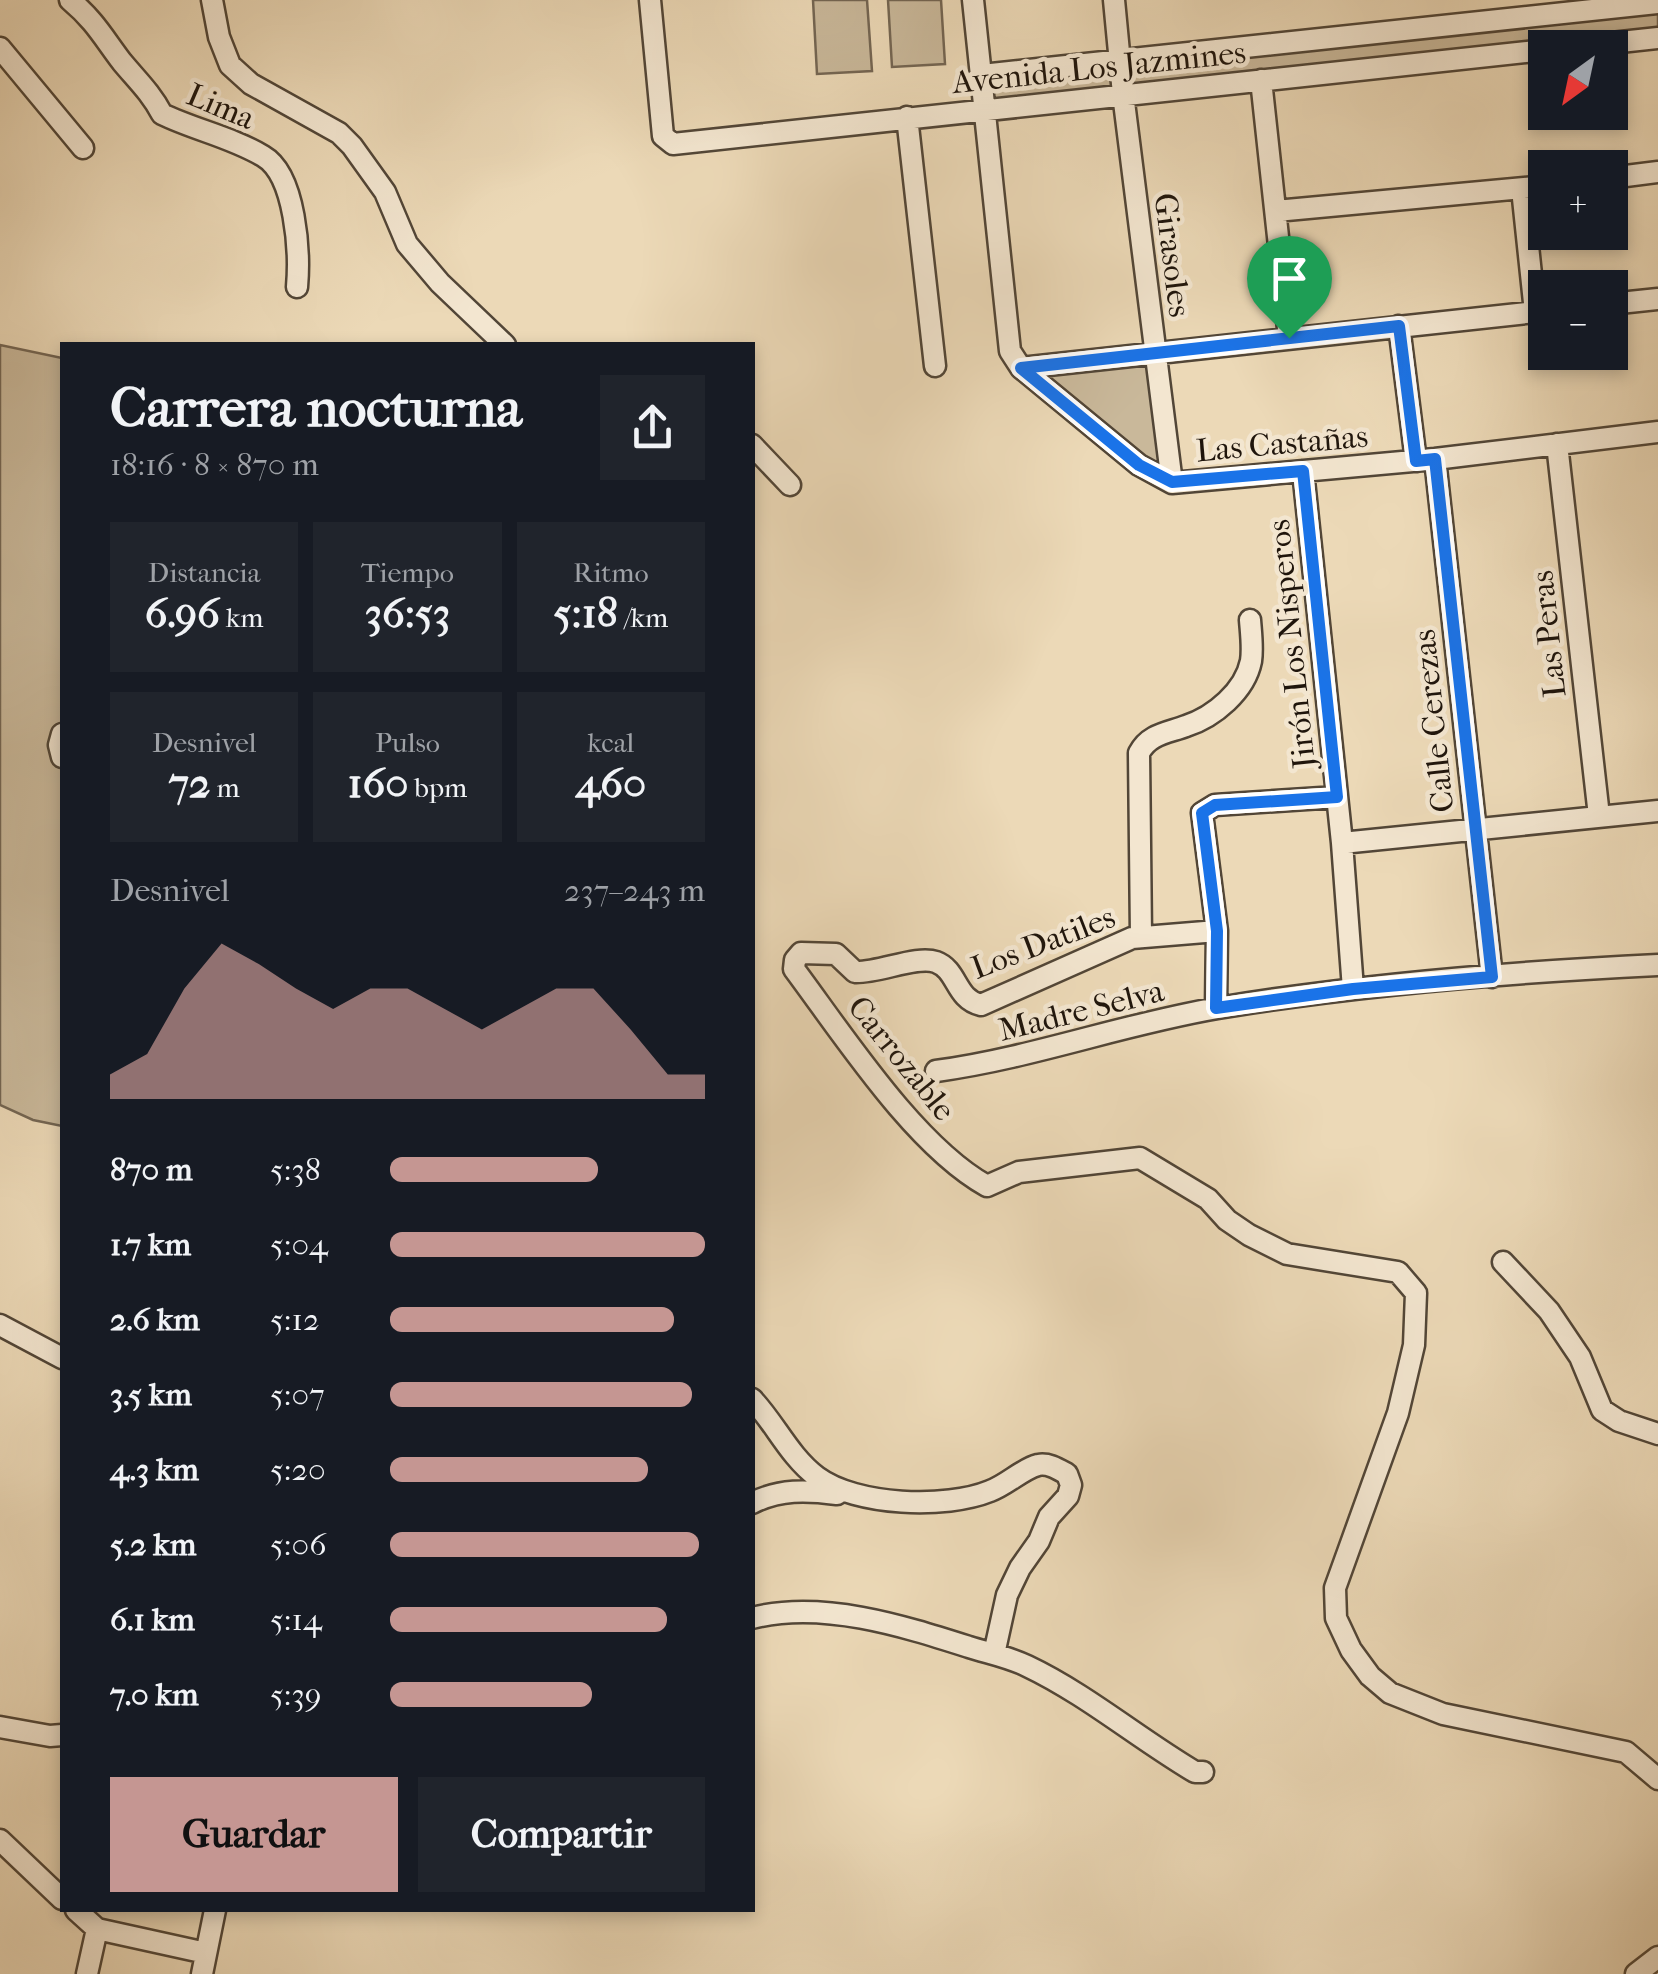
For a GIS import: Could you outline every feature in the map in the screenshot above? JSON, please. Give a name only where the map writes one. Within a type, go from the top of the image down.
[{"type":"street","name":"Lima","points":[[70,0],[102,30],[119,57],[153,96],[162,114],[226,138],[266,157],[276,167],[290,206],[300,254],[297,287]]},
{"type":"street","points":[[212,0],[219,37],[230,65],[250,84],[339,133],[352,146],[386,192],[407,244],[448,292],[502,342]]},
{"type":"street","name":"Avenida Los Jazmines","points":[[650,0],[663,136],[673,144],[1528,52]]},
{"type":"street","points":[[973,0],[1008,336],[1010,351],[1021,368],[1528,312]]},
{"type":"street","name":"Girasoles","points":[[1114,0],[1172,482]]},
{"type":"street","name":"Avenida Los Jazmines","points":[[982,74],[1644,3]]},
{"type":"street","points":[[1628,41],[1658,38]]},
{"type":"street","points":[[0,48],[83,148]]},
{"type":"street","points":[[1262,80],[1289,338]]},
{"type":"street","points":[[907,118],[935,366]]},
{"type":"street","points":[[1628,176],[1658,172]]},
{"type":"street","points":[[1276,212],[1528,187]]},
{"type":"street","points":[[1522,188],[1534,270]]},
{"type":"street","points":[[1628,302],[1658,299]]},
{"type":"street","name":"Calle Cerezas","points":[[1399,326],[1426,460],[1492,977]]},
{"type":"street","name":"Las Castañas","points":[[1021,368],[1139,465],[1172,482],[1426,460],[1658,432]]},
{"type":"street","name":"Las Peras","points":[[1557,444],[1600,816]]},
{"type":"street","points":[[755,448],[790,485]]},
{"type":"street","name":"Jirón Los Nisperos","points":[[1303,471],[1342,843],[1353,989]]},
{"type":"street","points":[[1141,936],[1139,753],[1153,737],[1188,726],[1223,706],[1239,688],[1251,662],[1250,620]]},
{"type":"street","points":[[1216,1008],[1217,931],[1202,813],[1215,805],[1337,797]]},
{"type":"street","points":[[1342,843],[1658,811]]},
{"type":"street","name":"Los Datiles","points":[[801,954],[836,954],[855,972],[927,960],[939,962],[960,994],[980,1005],[1141,936],[1217,931]]},
{"type":"street","name":"Carrozable","points":[[801,954],[795,960],[794,970],[854,1050],[920,1132],[963,1173],[987,1186],[1018,1172],[1140,1158],[1208,1199],[1248,1235],[1287,1254],[1398,1272],[1416,1293],[1414,1344],[1398,1412],[1336,1588],[1336,1618],[1351,1650],[1380,1686],[1420,1707],[1626,1752],[1658,1779]]},
{"type":"street","name":"Madre Selva","points":[[936,1072],[994,1063],[1125,1027],[1216,1008],[1353,989],[1658,965]]},
{"type":"street","points":[[1504,1262],[1549,1311],[1580,1357],[1602,1410],[1619,1421],[1658,1434]]},
{"type":"street","points":[[0,1325],[60,1357]]},
{"type":"street","points":[[755,1402],[816,1477],[862,1495],[893,1501]]},
{"type":"street","points":[[755,1502],[772,1493],[808,1490],[932,1504],[978,1496],[1034,1466],[1046,1464],[1067,1474],[1071,1485],[1068,1496],[1049,1517],[1007,1595],[994,1654]]},
{"type":"street","points":[[755,1617],[776,1612],[835,1614],[920,1631],[994,1654],[1027,1666],[1145,1743],[1195,1772],[1204,1772]]},
{"type":"street","points":[[0,1727],[60,1735]]},
{"type":"street","points":[[0,1840],[60,1897]]},
{"type":"street","points":[[78,1912],[97,1929],[204,1963],[215,1912]]},
{"type":"street","points":[[87,1974],[97,1929]]},
{"type":"street","points":[[1636,1974],[1658,1957]]},
{"type":"shaded area","points":[[813,0],[867,0],[872,71],[817,74]]},
{"type":"shaded area","points":[[888,0],[941,0],[945,64],[892,67]]},
{"type":"shaded area","points":[[1658,3],[1658,38],[1628,41],[1628,30],[1528,30],[1528,52],[985,109],[982,75]]},
{"type":"shaded area","points":[[0,345],[60,358],[60,1126],[33,1120],[0,1105]]},
{"type":"shaded area","points":[[1150,358],[1165,472],[1154,468],[1037,372]]},
{"type":"route","points":[[1399,326],[1416,461],[1435,459],[1492,977],[1353,989],[1216,1008],[1217,931],[1202,813],[1215,805],[1337,797],[1303,471],[1172,482],[1139,465],[1021,368],[1289,338],[1399,326]]}]
